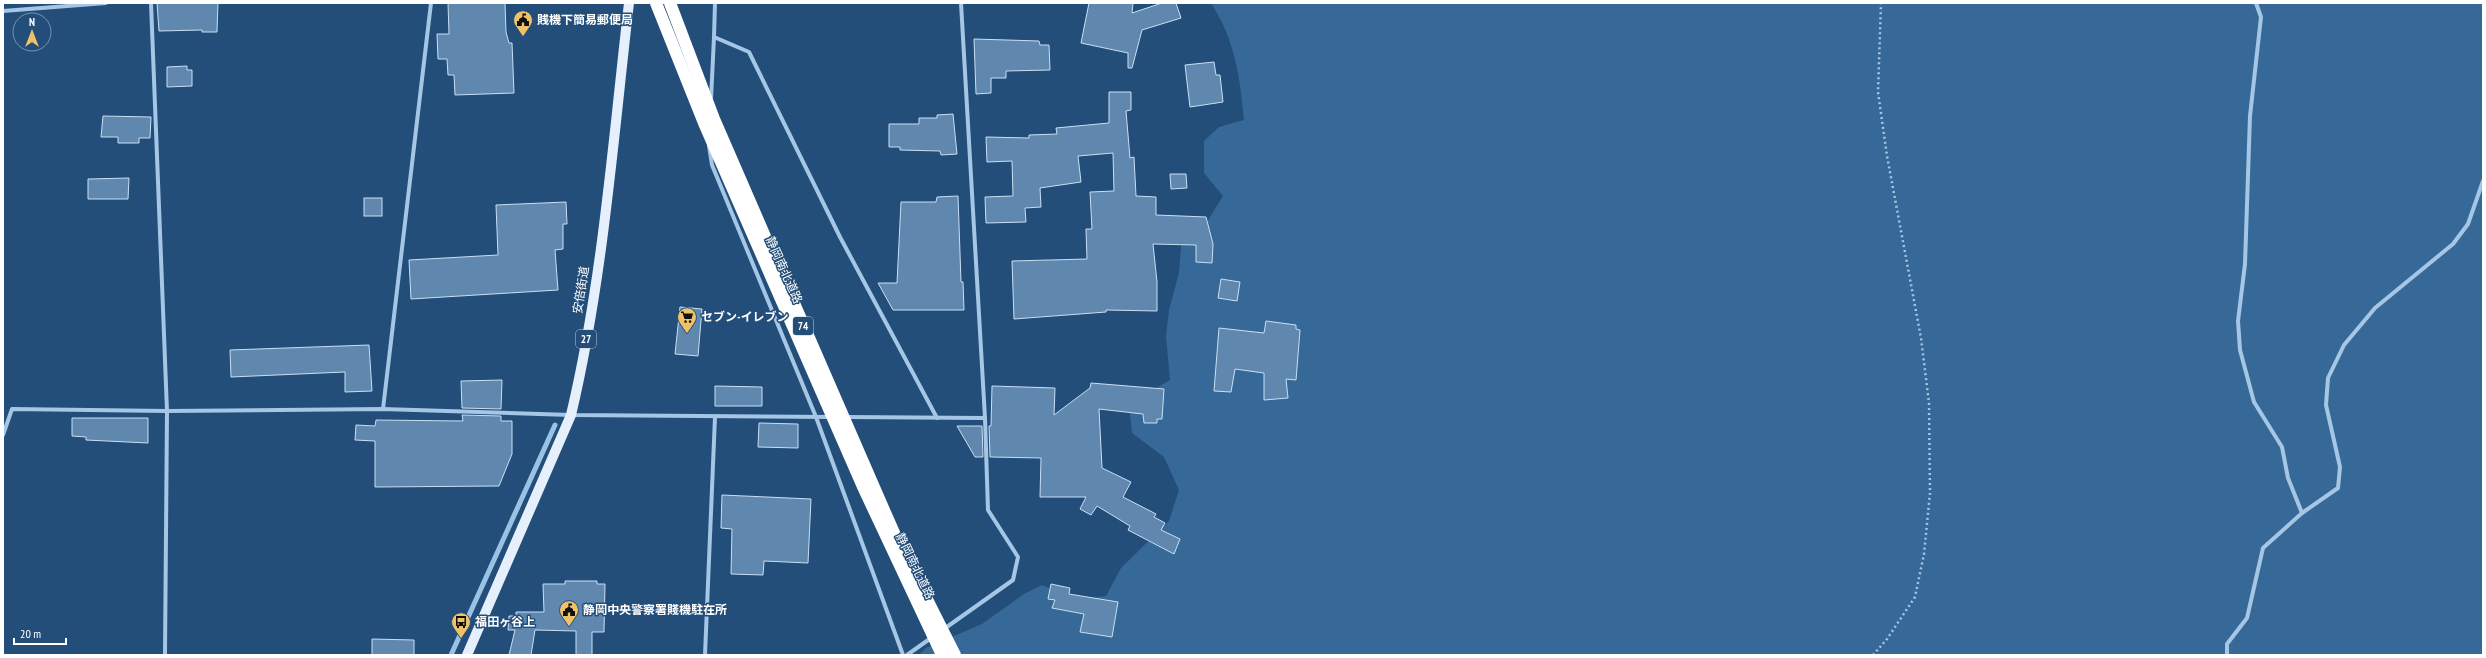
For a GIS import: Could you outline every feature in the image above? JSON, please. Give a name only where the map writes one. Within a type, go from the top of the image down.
[{"type":"highway","name":"静岡南北道路","points":[[656,3],[704,123],[864,489],[946,651]]},
{"type":"highway","name":"静岡南北道路","points":[[670,3],[714,119],[825,377],[946,651]]},
{"type":"main road","name":"安倍街道","points":[[467,655],[571,415],[580,380],[597,272],[629,3]]},
{"type":"street","points":[[3,11],[106,3]]},
{"type":"street","points":[[151,3],[167,411],[165,655]]},
{"type":"street","points":[[383,409],[431,3]]},
{"type":"street","points":[[715,3],[709,147],[712,165],[816,417],[902,655]]},
{"type":"street","points":[[907,655],[1013,580],[1018,557],[988,510],[985,418],[961,3]]},
{"type":"street","points":[[2256,3],[2261,17],[2250,116],[2246,264],[2238,321],[2240,350],[2254,402],[2282,447],[2288,478],[2302,513]]},
{"type":"street","points":[[714,37],[749,52],[840,237],[937,418]]},
{"type":"street","points":[[2227,655],[2227,644],[2247,618],[2263,548],[2302,513],[2338,488],[2340,467],[2326,405],[2328,378],[2344,345],[2374,308],[2453,244],[2468,224],[2483,181]]},
{"type":"street","points":[[3,435],[12,409],[167,411],[383,409],[571,415],[985,418]]},
{"type":"street","points":[[705,655],[715,417]]},
{"type":"path","points":[[1873,655],[1888,639],[1915,598],[1924,554],[1930,493],[1929,403],[1921,338],[1886,156],[1878,92],[1881,3]]},
{"type":"shaded area","points":[[1211,3],[2483,3],[2483,655],[919,655],[926,648],[982,624],[1024,594],[1042,585],[1076,600],[1106,596],[1121,568],[1169,521],[1179,490],[1164,457],[1132,433],[1129,404],[1170,380],[1166,336],[1169,310],[1179,273],[1182,235],[1205,225],[1223,196],[1204,173],[1204,141],[1219,127],[1244,120],[1241,89],[1235,59],[1226,31]]},
{"type":"building","points":[[157,3],[218,3],[217,32],[202,32],[202,30],[159,31]]},
{"type":"building","points":[[448,3],[505,3],[506,32],[509,43],[512,43],[514,93],[455,95],[454,75],[448,75],[447,59],[438,59],[437,34],[449,34]]},
{"type":"building","points":[[1089,3],[1133,3],[1132,13],[1162,3],[1176,3],[1181,18],[1142,30],[1132,68],[1128,68],[1128,53],[1081,43]]},
{"type":"building","points":[[974,39],[1039,41],[1040,45],[1049,45],[1050,70],[1006,71],[1006,78],[991,78],[991,93],[976,94]]},
{"type":"building","points":[[1214,62],[1216,75],[1220,75],[1223,102],[1190,107],[1185,65]]},
{"type":"building","points":[[187,66],[187,70],[192,70],[192,86],[167,87],[167,67]]},
{"type":"building","points":[[1109,92],[1131,92],[1131,110],[1126,111],[1130,158],[1134,157],[1136,196],[1156,197],[1156,215],[1206,217],[1213,244],[1212,263],[1196,262],[1196,245],[1153,244],[1157,282],[1157,311],[1106,310],[1106,312],[1014,319],[1012,261],[1087,259],[1086,229],[1092,229],[1090,192],[1114,191],[1113,153],[1078,156],[1081,182],[1040,188],[1041,207],[1025,208],[1026,222],[986,223],[985,197],[1013,196],[1012,161],[987,162],[986,137],[1029,138],[1029,135],[1057,134],[1056,128],[1109,123]]},
{"type":"building","points":[[953,114],[957,154],[941,155],[940,151],[900,150],[900,147],[889,147],[889,124],[919,124],[919,118],[937,118],[937,115]]},
{"type":"building","points":[[103,116],[151,117],[150,138],[139,138],[139,143],[118,143],[118,137],[101,137]]},
{"type":"building","points":[[1170,174],[1186,174],[1187,188],[1171,189]]},
{"type":"building","points":[[129,178],[128,199],[88,199],[88,179]]},
{"type":"building","points":[[958,196],[961,282],[963,282],[964,310],[893,310],[878,283],[897,283],[901,202],[936,202],[937,197]]},
{"type":"building","points":[[364,198],[382,198],[382,216],[364,216]]},
{"type":"building","points":[[566,202],[567,224],[563,224],[563,249],[555,250],[558,290],[411,299],[409,260],[498,255],[496,205]]},
{"type":"building","points":[[1221,279],[1240,282],[1237,301],[1218,298]]},
{"type":"building","points":[[680,307],[702,309],[698,356],[675,354]]},
{"type":"building","points":[[1266,321],[1296,325],[1296,329],[1300,330],[1296,380],[1286,379],[1288,398],[1264,400],[1264,373],[1235,369],[1231,392],[1214,391],[1219,328],[1264,333]]},
{"type":"building","points":[[369,345],[372,391],[345,392],[345,372],[231,377],[230,350]]},
{"type":"building","points":[[502,380],[501,409],[462,408],[461,381]]},
{"type":"building","points":[[1091,383],[1164,389],[1162,419],[1157,419],[1157,423],[1144,423],[1143,414],[1099,409],[1102,468],[1131,482],[1123,497],[1156,514],[1154,517],[1165,523],[1161,530],[1180,539],[1174,554],[1128,530],[1130,526],[1097,506],[1091,515],[1080,509],[1086,497],[1040,497],[1041,458],[990,457],[989,426],[991,426],[992,386],[1055,388],[1054,415],[1090,388]]},
{"type":"building","points":[[715,386],[762,387],[762,406],[715,406]]},
{"type":"building","points":[[462,415],[501,416],[501,421],[512,421],[512,454],[499,486],[375,487],[375,441],[355,440],[356,425],[375,426],[376,420],[463,421]]},
{"type":"building","points":[[72,418],[148,418],[148,443],[86,440],[86,437],[72,436]]},
{"type":"building","points":[[759,423],[798,424],[798,448],[758,447]]},
{"type":"building","points":[[957,426],[982,426],[983,457],[975,457]]},
{"type":"building","points":[[722,495],[811,499],[808,563],[764,561],[763,575],[731,574],[732,529],[721,528]]},
{"type":"building","points":[[565,581],[597,581],[597,584],[605,584],[604,632],[592,632],[592,655],[576,655],[576,631],[535,630],[531,655],[509,655],[515,630],[508,630],[509,616],[516,616],[516,612],[544,612],[543,584],[565,584]]},
{"type":"building","points":[[1051,584],[1070,588],[1069,594],[1118,602],[1112,637],[1080,632],[1084,614],[1052,608],[1055,600],[1048,599]]},
{"type":"building","points":[[372,639],[414,640],[414,655],[372,655]]},
{"type":"waterway","points":[[451,655],[555,425]]},
{"type":"place","name":"賎機下簡易郵便局","points":[[523,37]]},
{"type":"place","name":"セブン-イレブン","points":[[687,334]]},
{"type":"place","name":"静岡中央警察署賤機駐在所","points":[[569,627]]},
{"type":"place","name":"福田ヶ谷上","points":[[461,639]]}]
